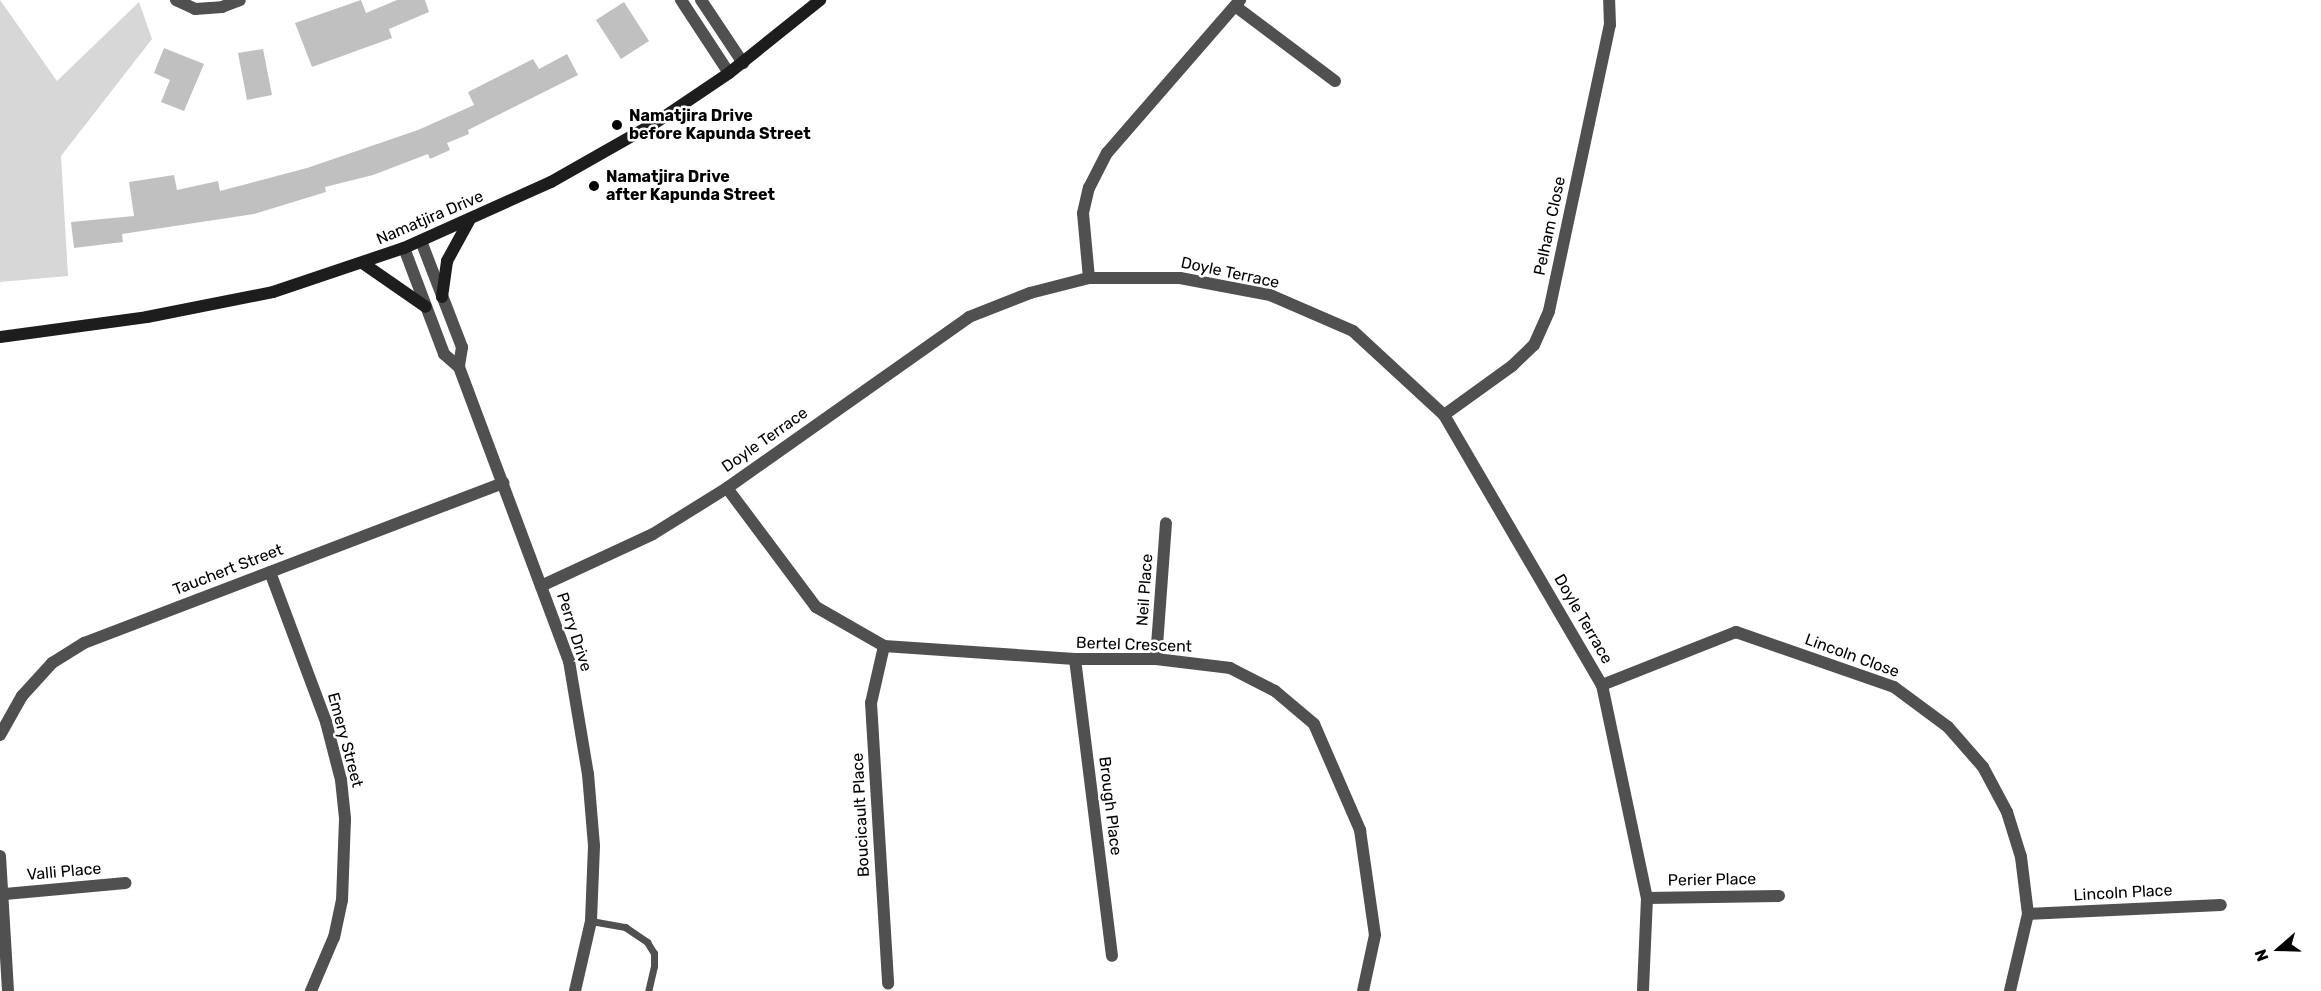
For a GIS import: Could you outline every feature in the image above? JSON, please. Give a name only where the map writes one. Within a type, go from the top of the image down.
[{"type":"main road","name":"Namatjira Drive","points":[[0,337],[147,317],[273,292],[364,264],[404,248],[469,221],[626,140],[743,63],[820,0]]},
{"type":"main road","points":[[442,297],[447,261],[469,221]]},
{"type":"main road","points":[[364,264],[426,307]]},
{"type":"street","points":[[176,0],[195,9],[222,7],[240,0]]},
{"type":"street","points":[[681,0],[729,73]]},
{"type":"street","points":[[701,0],[743,63]]},
{"type":"street","name":"Pelham Close","points":[[1444,415],[1512,366],[1534,345],[1549,311],[1610,25],[1609,0]]},
{"type":"street","points":[[1089,278],[1083,213],[1089,188],[1107,153],[1238,3],[1335,81]]},
{"type":"street","name":"Perry Drive","points":[[421,241],[462,347],[459,367]]},
{"type":"street","name":"Perry Drive","points":[[404,248],[444,354],[459,367],[569,661],[588,774],[594,846],[591,921],[575,991]]},
{"type":"street","name":"Doyle Terrace","points":[[541,586],[653,534],[726,488],[969,316],[1030,293],[1089,278],[1180,278],[1270,295],[1353,331],[1444,415],[1602,685],[1647,898],[1643,991]]},
{"type":"street","name":"Tauchert Street","points":[[1,728],[22,696],[52,663],[84,643],[503,483]]},
{"type":"street","name":"Bertel Crescent","points":[[726,488],[816,607],[884,646],[1075,659],[1156,659],[1230,668],[1275,692],[1314,724],[1360,830],[1375,935],[1363,991]]},
{"type":"street","name":"Neil Place","points":[[1156,659],[1166,523]]},
{"type":"street","name":"Emery Street","points":[[270,572],[326,722],[341,780],[345,819],[342,900],[333,937],[311,991]]},
{"type":"street","name":"Lincoln Close","points":[[1602,685],[1736,632],[1894,687],[1948,727],[1983,767],[2007,812],[2014,834],[2028,915],[2010,991]]},
{"type":"street","name":"Boucicault Place","points":[[884,646],[871,703],[888,983]]},
{"type":"street","name":"Brough Place","points":[[1075,659],[1112,956]]},
{"type":"street","points":[[0,856],[5,894],[8,991]]},
{"type":"street","name":"Valli Place","points":[[5,894],[126,883]]},
{"type":"street","name":"Perier Place","points":[[1647,898],[1779,896]]},
{"type":"street","name":"Lincoln Place","points":[[2028,915],[2221,905]]},
{"type":"lane","points":[[591,921],[625,927],[647,942],[654,952],[654,966],[648,991]]},
{"type":"shaded area","points":[[0,0],[57,81],[139,2],[152,39],[61,156],[68,276],[0,282]]},
{"type":"building","points":[[361,0],[366,13],[397,0],[425,0],[429,12],[389,29],[392,38],[312,67],[295,23]]},
{"type":"building","points":[[624,2],[649,41],[621,59],[596,20]]},
{"type":"building","points":[[164,48],[204,64],[184,111],[161,102],[170,80],[154,73]]},
{"type":"building","points":[[263,49],[272,95],[247,100],[238,53]]},
{"type":"building","points":[[567,54],[578,75],[468,130],[469,134],[447,143],[450,150],[430,159],[428,154],[373,175],[325,187],[326,192],[254,214],[122,234],[123,242],[74,248],[71,222],[134,216],[129,182],[174,175],[177,190],[218,181],[220,191],[307,168],[418,130],[474,105],[468,92],[533,59],[539,69]]},
{"type":"place","name":"Namatjira Drive before Kapunda Street","points":[[617,125]]},
{"type":"place","name":"Namatjira Drive after Kapunda Street","points":[[594,186]]}]
